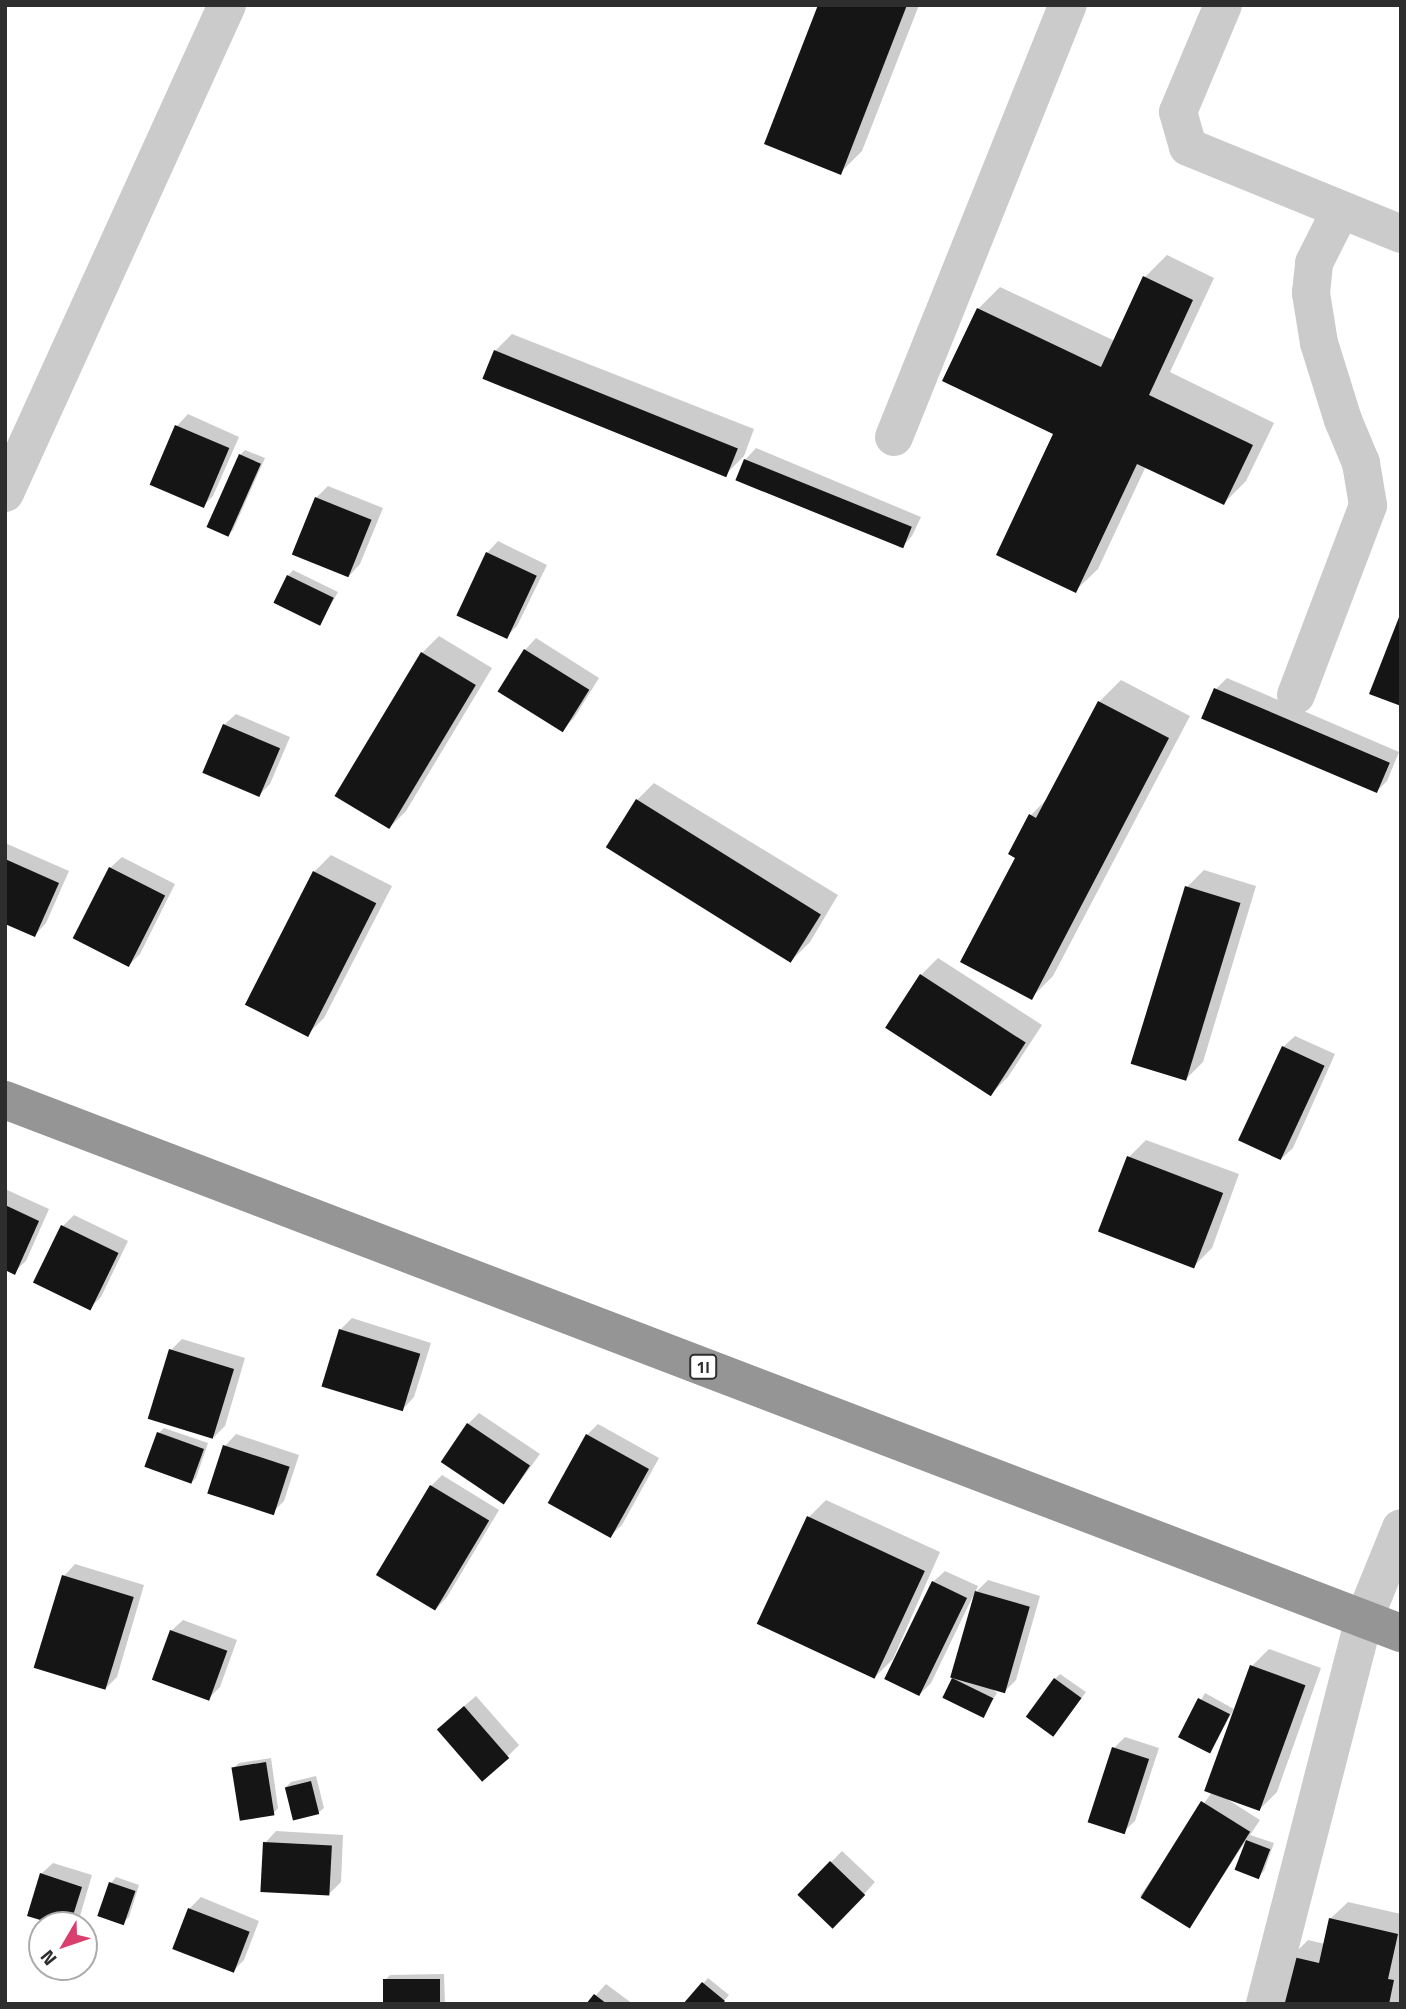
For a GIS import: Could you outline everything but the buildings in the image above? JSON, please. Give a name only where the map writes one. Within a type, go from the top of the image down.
[{"type":"highway","name":"1I","points":[[5,1100],[1401,1633]]},
{"type":"street","points":[[5,493],[227,5]]},
{"type":"street","points":[[894,436],[1068,5]]},
{"type":"street","points":[[1223,5],[1178,112],[1188,147],[1340,211],[1401,233]]},
{"type":"street","points":[[1296,695],[1368,505],[1361,463],[1343,420],[1319,343],[1311,293],[1314,263],[1340,211]]},
{"type":"street","points":[[1265,2004],[1364,1619],[1401,1528]]}]
